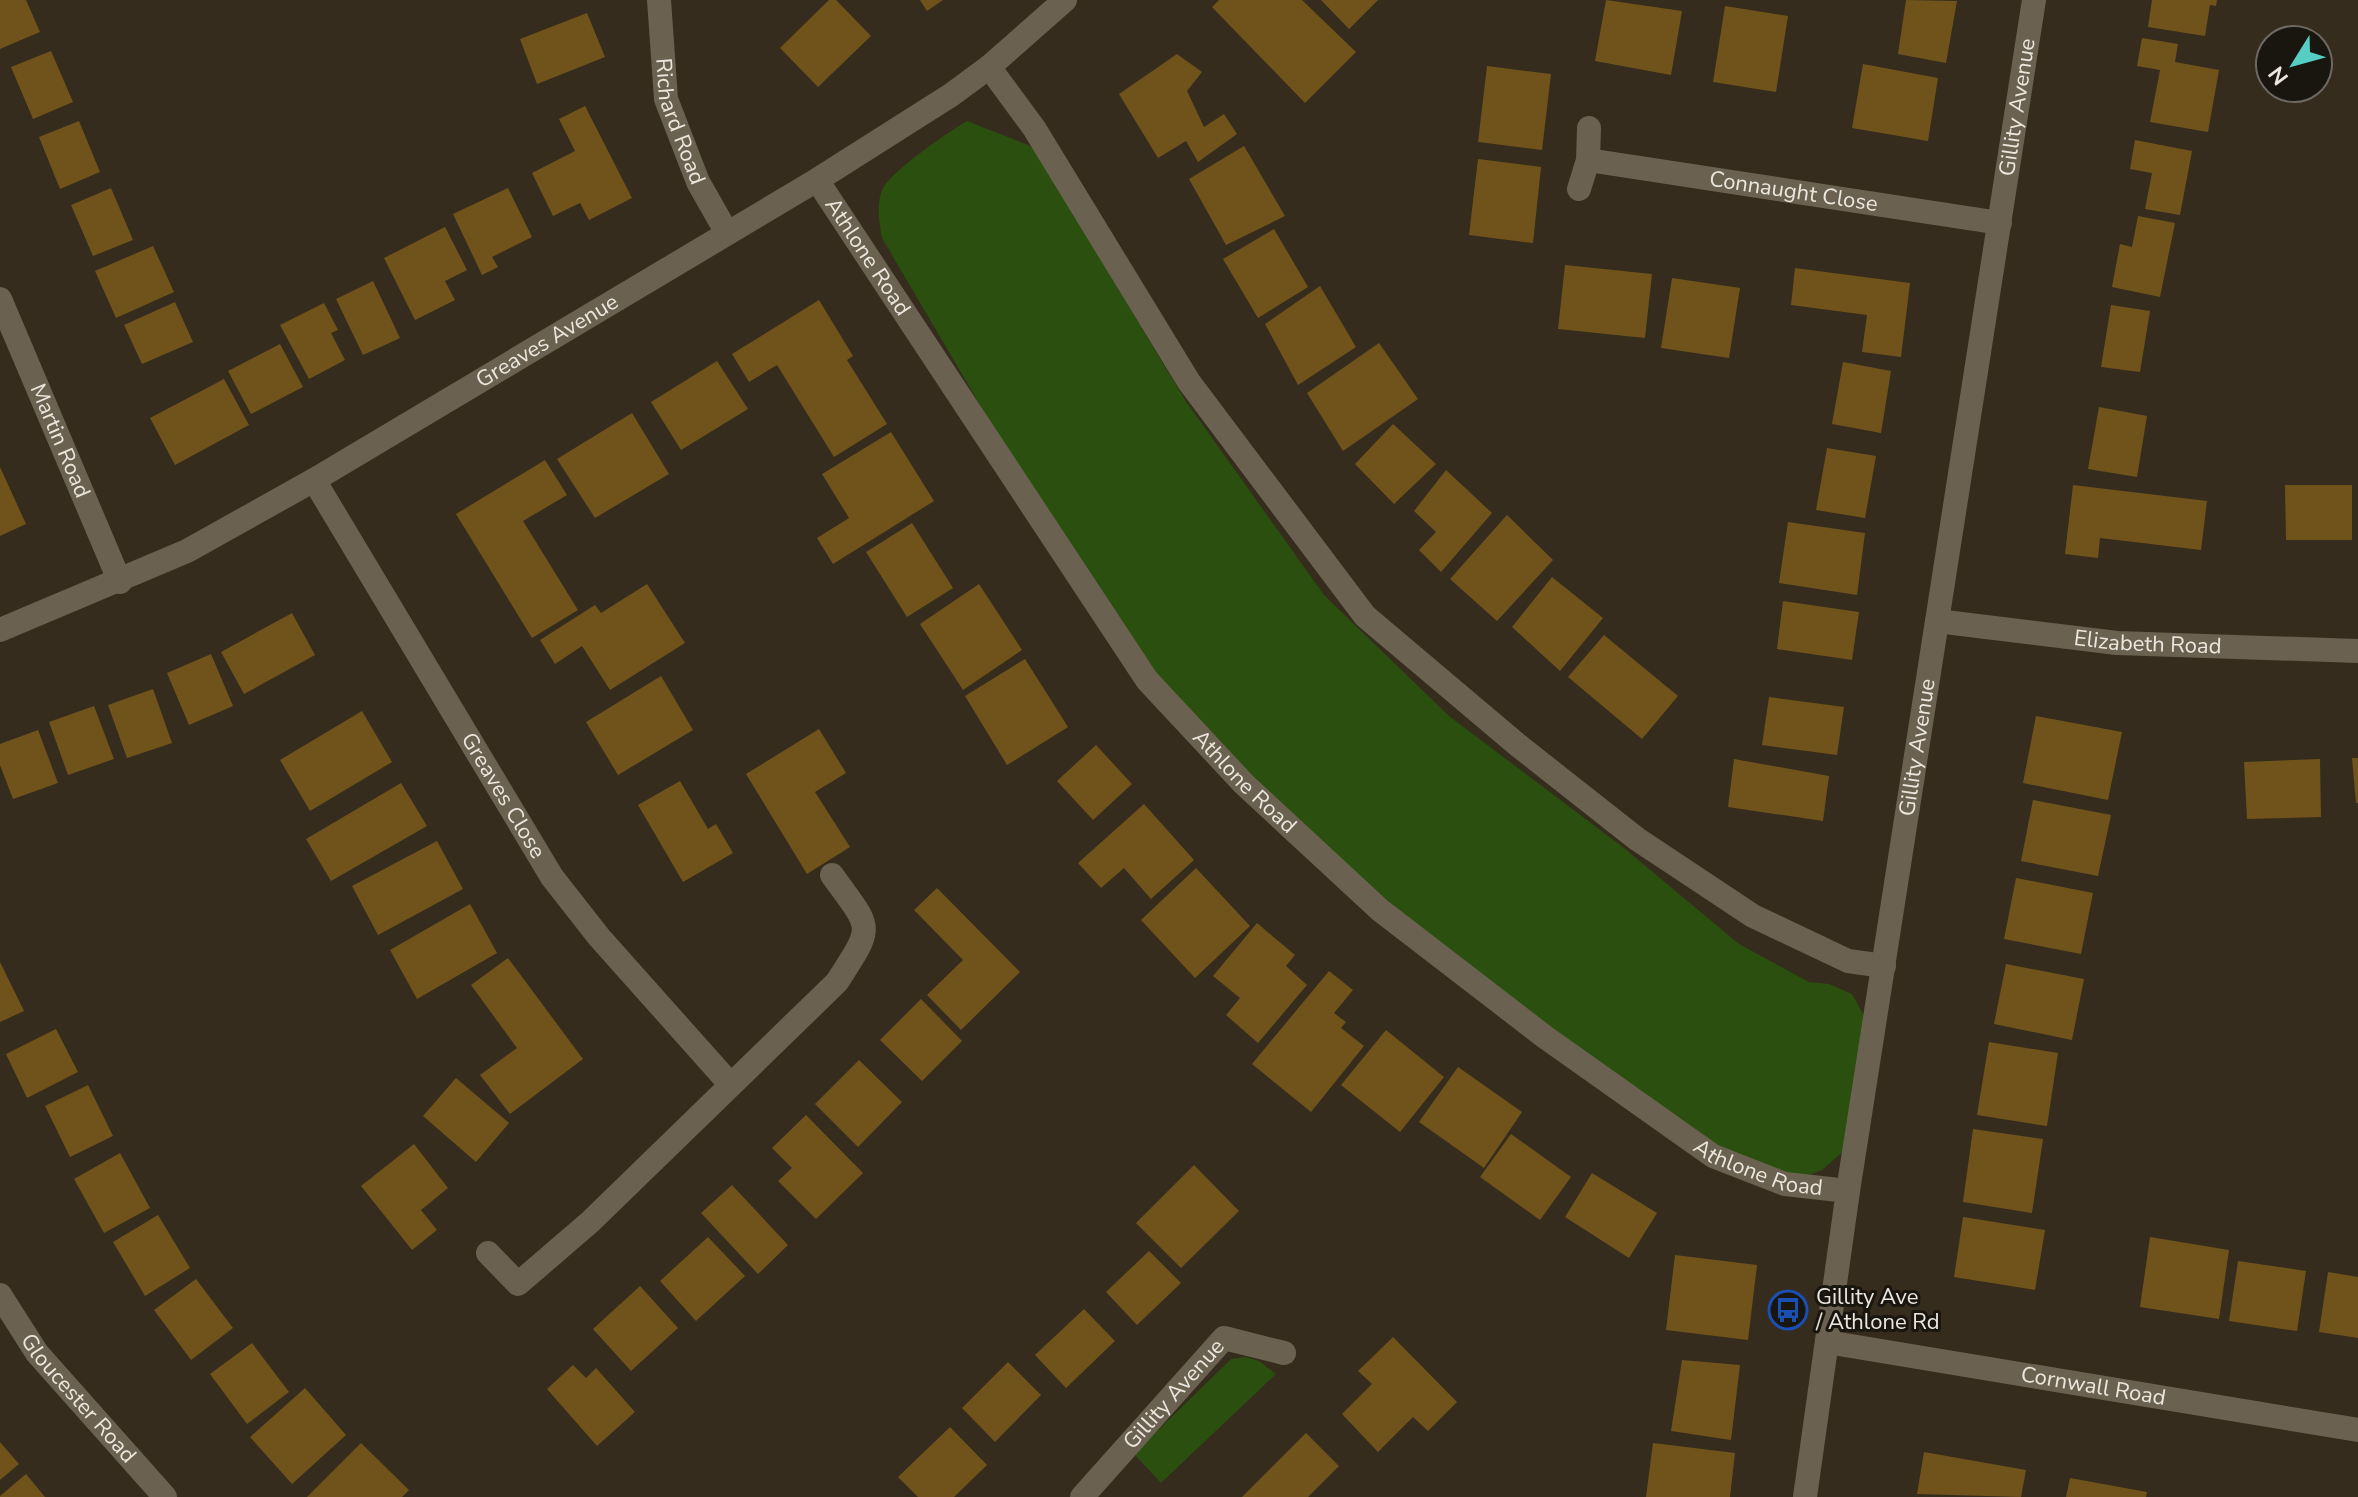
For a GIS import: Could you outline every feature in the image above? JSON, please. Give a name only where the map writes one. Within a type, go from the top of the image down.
[{"type":"street","name":"Richard Road","points":[[659,0],[666,99],[698,182],[727,233]]},
{"type":"street","name":"Greaves Avenue","points":[[0,630],[120,582],[187,551],[314,480],[817,180],[989,67],[1065,0]]},
{"type":"street","name":"Gillity Avenue","points":[[1805,1497],[1848,1191],[2034,0]]},
{"type":"street","points":[[989,67],[1034,128],[1189,382],[1365,616],[1519,746],[1637,839],[1753,916],[1848,961],[1884,966]]},
{"type":"street","points":[[1579,189],[1588,160],[1589,128]]},
{"type":"street","name":"Connaught Close","points":[[1588,160],[2000,223]]},
{"type":"street","name":"Athlone Road","points":[[817,180],[1147,680],[1244,784],[1380,910],[1545,1037],[1713,1156],[1785,1184],[1848,1191]]},
{"type":"street","name":"Martin Road","points":[[0,299],[120,582]]},
{"type":"street","name":"Greaves Close","points":[[314,480],[552,877],[599,937],[730,1084]]},
{"type":"street","name":"Elizabeth Road","points":[[1937,621],[2117,643],[2358,651]]},
{"type":"street","points":[[488,1253],[518,1284],[590,1222],[837,982],[866,938],[864,919],[832,875]]},
{"type":"street","name":"Gloucester Road","points":[[0,1295],[37,1353],[165,1497]]},
{"type":"street","name":"Gillity Avenue","points":[[1082,1497],[1224,1338],[1284,1353]]},
{"type":"street","name":"Cornwall Road","points":[[1827,1342],[2358,1430]]},
{"type":"green space","points":[[967,121],[1033,147],[1185,400],[1324,595],[1449,716],[1624,848],[1739,944],[1809,982],[1829,984],[1852,994],[1863,1014],[1868,1042],[1846,1149],[1822,1170],[1785,1184],[1750,1170],[1573,1048],[1372,889],[1283,813],[1176,700],[1030,490],[882,238],[879,206],[883,188],[909,162]]},
{"type":"green space","points":[[1246,1357],[1259,1361],[1276,1374],[1161,1483],[1134,1454],[1231,1359]]},
{"type":"building","points":[[0,0],[26,0],[40,32],[0,49]]},
{"type":"building","points":[[829,0],[836,0],[871,36],[818,87],[780,48]]},
{"type":"building","points":[[920,0],[943,0],[927,11]]},
{"type":"building","points":[[1219,0],[1302,0],[1356,52],[1305,103],[1212,7]]},
{"type":"building","points":[[1321,0],[1378,0],[1349,29]]},
{"type":"building","points":[[1606,0],[1682,11],[1671,75],[1595,61]]},
{"type":"building","points":[[1906,0],[1957,1],[1946,63],[1898,54]]},
{"type":"building","points":[[2152,0],[2217,0],[2216,6],[2210,5],[2205,36],[2148,27]]},
{"type":"building","points":[[1725,6],[1788,16],[1776,92],[1713,82]]},
{"type":"building","points":[[587,13],[605,57],[537,84],[520,39]]},
{"type":"building","points":[[2142,38],[2178,44],[2175,62],[2219,70],[2208,132],[2150,122],[2160,70],[2137,66]]},
{"type":"building","points":[[51,51],[73,102],[33,119],[11,67]]},
{"type":"building","points":[[1177,54],[1202,72],[1187,91],[1204,127],[1224,114],[1237,134],[1198,162],[1186,141],[1158,158],[1119,94]]},
{"type":"building","points":[[1863,64],[1938,78],[1928,141],[1852,128]]},
{"type":"building","points":[[1487,66],[1551,74],[1542,150],[1478,142]]},
{"type":"building","points":[[585,106],[632,198],[589,220],[580,203],[553,216],[532,173],[575,151],[559,119]]},
{"type":"building","points":[[79,121],[100,172],[60,189],[39,137]]},
{"type":"building","points":[[2135,140],[2192,151],[2180,215],[2145,209],[2152,173],[2130,169]]},
{"type":"building","points":[[1244,146],[1285,216],[1226,245],[1189,179]]},
{"type":"building","points":[[1478,159],[1541,167],[1533,243],[1469,235]]},
{"type":"building","points":[[111,188],[133,240],[93,256],[71,205]]},
{"type":"building","points":[[508,188],[532,237],[492,257],[498,267],[482,275],[453,214]]},
{"type":"building","points":[[2138,216],[2175,223],[2160,297],[2112,287],[2120,244],[2132,247]]},
{"type":"building","points":[[445,227],[467,270],[445,281],[455,300],[415,320],[384,258]]},
{"type":"building","points":[[1274,229],[1308,287],[1258,318],[1223,259]]},
{"type":"building","points":[[153,246],[174,292],[116,318],[95,271]]},
{"type":"building","points":[[1565,265],[1652,274],[1645,338],[1558,329]]},
{"type":"building","points":[[1795,268],[1910,283],[1901,357],[1862,352],[1867,315],[1791,305]]},
{"type":"building","points":[[1672,278],[1740,288],[1729,358],[1661,348]]},
{"type":"building","points":[[373,281],[400,338],[363,355],[336,299]]},
{"type":"building","points":[[1320,286],[1356,347],[1298,385],[1265,324]]},
{"type":"building","points":[[819,300],[853,356],[847,360],[887,424],[834,457],[777,365],[749,382],[732,354]]},
{"type":"building","points":[[175,302],[193,342],[142,364],[124,325]]},
{"type":"building","points":[[324,303],[338,330],[331,333],[345,360],[309,379],[280,325]]},
{"type":"building","points":[[2111,305],[2150,311],[2140,372],[2101,367]]},
{"type":"building","points":[[1379,343],[1418,399],[1343,451],[1307,393]]},
{"type":"building","points":[[280,344],[303,387],[251,414],[228,371]]},
{"type":"building","points":[[717,361],[748,409],[681,450],[651,402]]},
{"type":"building","points":[[1843,362],[1891,371],[1881,433],[1832,424]]},
{"type":"building","points":[[224,379],[249,425],[175,465],[150,418]]},
{"type":"building","points":[[2099,407],[2147,416],[2137,477],[2088,469]]},
{"type":"building","points":[[632,413],[669,474],[595,518],[557,459]]},
{"type":"building","points":[[1393,424],[1436,464],[1394,504],[1355,464]]},
{"type":"building","points":[[891,432],[934,501],[833,564],[817,538],[849,518],[822,474]]},
{"type":"building","points":[[1827,448],[1876,456],[1865,518],[1816,510]]},
{"type":"building","points":[[545,460],[567,495],[523,521],[578,610],[532,638],[456,514]]},
{"type":"building","points":[[0,467],[26,524],[0,536]]},
{"type":"building","points":[[1446,470],[1492,513],[1441,572],[1419,550],[1436,532],[1414,511]]},
{"type":"building","points":[[2073,485],[2207,501],[2201,550],[2100,538],[2098,558],[2065,554]]},
{"type":"building","points":[[2285,485],[2352,485],[2352,540],[2286,540]]},
{"type":"building","points":[[1507,515],[1553,560],[1497,621],[1450,579]]},
{"type":"building","points":[[1788,522],[1865,533],[1857,595],[1779,583]]},
{"type":"building","points":[[912,523],[953,588],[907,617],[866,552]]},
{"type":"building","points":[[1552,577],[1603,618],[1560,671],[1512,627]]},
{"type":"building","points":[[647,584],[685,643],[610,690],[582,646],[555,664],[540,640],[595,605],[601,613]]},
{"type":"building","points":[[979,584],[1022,650],[963,690],[920,624]]},
{"type":"building","points":[[1783,601],[1859,612],[1852,660],[1777,649]]},
{"type":"building","points":[[292,613],[315,655],[244,694],[221,652]]},
{"type":"building","points":[[1604,635],[1678,696],[1642,739],[1568,677]]},
{"type":"building","points":[[211,654],[233,706],[189,725],[167,673]]},
{"type":"building","points":[[1025,659],[1068,727],[1007,765],[965,696]]},
{"type":"building","points":[[661,676],[693,730],[618,775],[586,722]]},
{"type":"building","points":[[153,689],[172,743],[127,758],[108,705]]},
{"type":"building","points":[[1769,697],[1844,707],[1837,755],[1762,745]]},
{"type":"building","points":[[94,706],[114,759],[68,775],[49,722]]},
{"type":"building","points":[[362,711],[392,762],[310,811],[280,760]]},
{"type":"building","points":[[2036,716],[2122,732],[2108,800],[2023,783]]},
{"type":"building","points":[[819,729],[846,773],[815,792],[850,847],[807,874],[746,774]]},
{"type":"building","points":[[38,730],[58,783],[13,799],[0,765],[0,744]]},
{"type":"building","points":[[1096,745],[1132,784],[1093,820],[1057,781]]},
{"type":"building","points":[[2352,758],[2358,758],[2358,803],[2356,803]]},
{"type":"building","points":[[1734,759],[1829,776],[1823,821],[1728,807]]},
{"type":"building","points":[[2320,759],[2321,817],[2247,819],[2244,762]]},
{"type":"building","points":[[680,781],[708,829],[716,824],[733,853],[683,882],[638,805]]},
{"type":"building","points":[[401,783],[427,826],[331,881],[306,839]]},
{"type":"building","points":[[2033,800],[2111,815],[2098,876],[2021,861]]},
{"type":"building","points":[[1144,804],[1194,860],[1151,899],[1124,868],[1101,888],[1078,863]]},
{"type":"building","points":[[437,841],[463,889],[378,935],[352,886]]},
{"type":"building","points":[[1196,868],[1250,926],[1195,978],[1141,920]]},
{"type":"building","points":[[2016,878],[2093,893],[2081,954],[2004,939]]},
{"type":"building","points":[[937,888],[1020,972],[961,1030],[927,995],[963,960],[914,910]]},
{"type":"building","points":[[470,904],[497,953],[417,999],[390,950]]},
{"type":"building","points":[[1257,923],[1295,955],[1286,966],[1307,985],[1258,1043],[1226,1015],[1240,998],[1213,976]]},
{"type":"building","points":[[508,958],[583,1059],[510,1114],[480,1075],[517,1048],[471,985]]},
{"type":"building","points":[[0,962],[24,1011],[0,1022]]},
{"type":"building","points":[[2006,964],[2084,979],[2072,1040],[1994,1024]]},
{"type":"building","points":[[1329,971],[1353,990],[1334,1013],[1346,1022],[1341,1028],[1364,1046],[1311,1112],[1252,1064]]},
{"type":"building","points":[[921,999],[962,1041],[922,1081],[880,1040]]},
{"type":"building","points":[[56,1029],[78,1072],[27,1098],[6,1054]]},
{"type":"building","points":[[1386,1030],[1444,1077],[1400,1132],[1341,1085]]},
{"type":"building","points":[[1989,1042],[2058,1053],[2047,1126],[1977,1115]]},
{"type":"building","points":[[859,1060],[902,1102],[858,1147],[815,1104]]},
{"type":"building","points":[[1458,1067],[1522,1112],[1484,1168],[1419,1122]]},
{"type":"building","points":[[456,1078],[509,1123],[476,1162],[423,1116]]},
{"type":"building","points":[[88,1085],[113,1136],[70,1157],[45,1106]]},
{"type":"building","points":[[806,1115],[863,1173],[816,1219],[778,1181],[792,1168],[772,1148]]},
{"type":"building","points":[[1973,1129],[2043,1139],[2032,1213],[1963,1202]]},
{"type":"building","points":[[1511,1134],[1571,1177],[1540,1220],[1480,1177]]},
{"type":"building","points":[[414,1144],[448,1188],[421,1210],[437,1230],[412,1250],[361,1186]]},
{"type":"building","points":[[120,1153],[150,1208],[104,1233],[74,1179]]},
{"type":"building","points":[[1194,1165],[1239,1211],[1181,1268],[1136,1223]]},
{"type":"building","points":[[1592,1173],[1657,1213],[1629,1258],[1565,1217]]},
{"type":"building","points":[[732,1185],[788,1245],[758,1274],[701,1213]]},
{"type":"building","points":[[158,1215],[190,1268],[145,1296],[113,1242]]},
{"type":"building","points":[[1963,1217],[2045,1230],[2035,1290],[1954,1277]]},
{"type":"building","points":[[708,1237],[745,1276],[696,1321],[660,1281]]},
{"type":"building","points":[[2150,1237],[2229,1250],[2219,1319],[2140,1307]]},
{"type":"building","points":[[1149,1251],[1181,1283],[1137,1325],[1106,1292]]},
{"type":"building","points":[[1675,1255],[1757,1265],[1748,1340],[1666,1330]]},
{"type":"building","points":[[2238,1261],[2306,1271],[2297,1331],[2229,1321]]},
{"type":"building","points":[[2328,1272],[2358,1277],[2358,1338],[2319,1332]]},
{"type":"building","points":[[196,1279],[233,1328],[191,1360],[154,1310]]},
{"type":"building","points":[[640,1286],[678,1328],[631,1371],[593,1329]]},
{"type":"building","points":[[1084,1309],[1115,1341],[1066,1388],[1035,1355]]},
{"type":"building","points":[[1393,1337],[1457,1402],[1428,1431],[1413,1417],[1378,1452],[1342,1414],[1372,1384],[1358,1371]]},
{"type":"building","points":[[252,1343],[289,1392],[247,1424],[210,1374]]},
{"type":"building","points":[[1682,1360],[1740,1365],[1731,1440],[1671,1431]]},
{"type":"building","points":[[1008,1362],[1041,1395],[995,1442],[962,1408]]},
{"type":"building","points":[[573,1365],[586,1378],[596,1368],[635,1412],[597,1446],[547,1389]]},
{"type":"building","points":[[305,1388],[346,1435],[292,1484],[250,1437]]},
{"type":"building","points":[[950,1427],[987,1465],[954,1497],[918,1497],[898,1477]]},
{"type":"building","points":[[1306,1433],[1339,1466],[1308,1497],[1242,1497]]},
{"type":"building","points":[[0,1442],[19,1464],[0,1480]]},
{"type":"building","points":[[361,1443],[409,1490],[402,1497],[307,1497]]},
{"type":"building","points":[[1653,1443],[1735,1453],[1730,1497],[1646,1497]]},
{"type":"building","points":[[1924,1452],[2026,1470],[2021,1497],[1917,1494]]},
{"type":"building","points":[[26,1474],[45,1497],[0,1497],[0,1496]]},
{"type":"building","points":[[2070,1478],[2147,1492],[2146,1497],[2066,1497]]},
{"type":"place","name":"Gillity Ave / Athlone Rd","points":[[1788,1310]]}]
